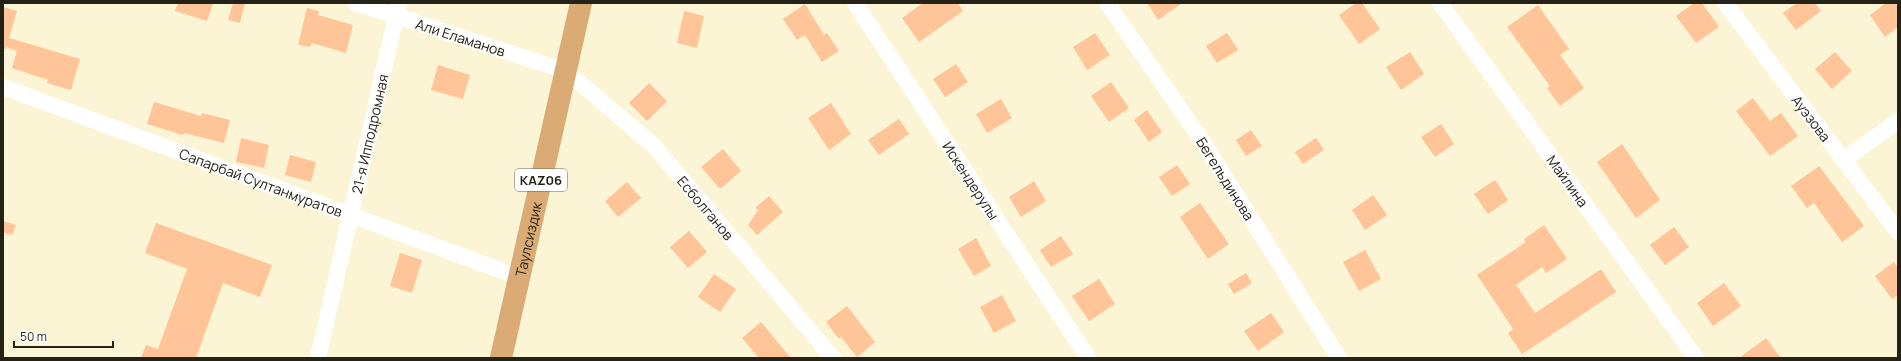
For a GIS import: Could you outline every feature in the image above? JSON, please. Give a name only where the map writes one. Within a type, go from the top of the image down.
[{"type":"main road","name":"Таулсиздик","points":[[501,358],[581,3]]},
{"type":"street","name":"Али Еламанов","points":[[356,3],[397,10],[566,70]]},
{"type":"street","name":"Искендерулы","points":[[855,3],[1088,358]]},
{"type":"street","name":"Бегельдинова","points":[[1107,3],[1201,139],[1338,358]]},
{"type":"street","name":"Майлина","points":[[1440,3],[1696,358]]},
{"type":"street","name":"Ауэзова","points":[[1725,3],[1898,232]]},
{"type":"street","name":"21-я Ипподромная","points":[[318,358],[397,10]]},
{"type":"street","name":"Есболганов","points":[[566,70],[654,146],[833,358]]},
{"type":"street","name":"Сапарбай Султанмуратов","points":[[3,87],[519,277]]},
{"type":"street","points":[[1843,160],[1898,121]]},
{"type":"building","points":[[178,3],[213,3],[207,21],[175,11]]},
{"type":"building","points":[[233,3],[245,3],[240,23],[228,20]]},
{"type":"building","points":[[923,3],[958,3],[963,11],[919,42],[902,18]]},
{"type":"building","points":[[1147,3],[1182,3],[1158,20]]},
{"type":"building","points":[[1356,3],[1362,3],[1380,29],[1359,44],[1339,15]]},
{"type":"building","points":[[1694,3],[1702,3],[1719,27],[1696,43],[1676,16]]},
{"type":"building","points":[[1797,3],[1815,3],[1821,11],[1796,30],[1783,13]]},
{"type":"building","points":[[1886,3],[1895,3],[1898,7],[1898,27],[1885,37],[1870,15]]},
{"type":"building","points":[[805,4],[824,35],[827,33],[839,51],[822,62],[805,35],[797,40],[783,19]]},
{"type":"building","points":[[1538,5],[1569,49],[1560,55],[1584,88],[1560,106],[1547,88],[1550,86],[1507,27]]},
{"type":"building","points":[[3,7],[17,11],[9,38],[80,59],[71,90],[47,83],[48,80],[12,68],[17,51],[6,47],[6,49],[3,49]]},
{"type":"building","points":[[307,8],[319,11],[318,15],[353,25],[346,53],[312,43],[310,47],[298,45]]},
{"type":"building","points":[[684,11],[704,16],[697,48],[677,43]]},
{"type":"building","points":[[1095,33],[1110,55],[1087,70],[1073,47]]},
{"type":"building","points":[[1227,33],[1238,50],[1217,63],[1206,46]]},
{"type":"building","points":[[1410,52],[1424,74],[1401,90],[1386,67]]},
{"type":"building","points":[[1835,52],[1852,71],[1832,89],[1815,69]]},
{"type":"building","points":[[956,64],[968,82],[945,97],[933,79]]},
{"type":"building","points":[[438,65],[470,75],[463,99],[431,90]]},
{"type":"building","points":[[1111,82],[1129,108],[1109,122],[1091,96]]},
{"type":"building","points":[[649,83],[667,101],[647,121],[629,103]]},
{"type":"building","points":[[1753,98],[1770,121],[1781,113],[1798,136],[1770,156],[1736,111]]},
{"type":"building","points":[[1001,99],[1012,118],[987,133],[976,114]]},
{"type":"building","points":[[154,102],[201,116],[202,113],[230,120],[224,143],[184,133],[183,135],[147,124]]},
{"type":"building","points":[[831,103],[851,134],[829,150],[808,118]]},
{"type":"building","points":[[1147,110],[1162,132],[1149,142],[1134,120]]},
{"type":"building","points":[[899,119],[909,134],[879,155],[868,140]]},
{"type":"building","points":[[1441,124],[1454,144],[1435,157],[1421,137]]},
{"type":"building","points":[[1251,130],[1262,146],[1246,156],[1236,140]]},
{"type":"building","points":[[241,138],[269,145],[264,168],[236,162]]},
{"type":"building","points":[[1316,138],[1324,150],[1303,164],[1295,152]]},
{"type":"building","points":[[1622,144],[1660,200],[1636,218],[1597,162]]},
{"type":"building","points":[[723,149],[741,171],[720,189],[701,167]]},
{"type":"building","points":[[290,155],[316,162],[311,182],[285,175]]},
{"type":"building","points":[[1177,165],[1190,184],[1172,196],[1159,177]]},
{"type":"building","points":[[1819,166],[1864,226],[1842,242],[1814,203],[1807,208],[1791,186]]},
{"type":"building","points":[[1495,180],[1508,200],[1488,214],[1474,194]]},
{"type":"building","points":[[1034,181],[1046,201],[1021,217],[1009,197]]},
{"type":"building","points":[[627,182],[641,198],[618,217],[605,201]]},
{"type":"building","points":[[1373,195],[1387,215],[1365,230],[1352,210]]},
{"type":"building","points":[[769,196],[783,212],[757,235],[748,225],[758,210],[755,208]]},
{"type":"building","points":[[1200,203],[1229,244],[1208,259],[1180,217]]},
{"type":"building","points":[[3,221],[16,225],[12,235],[3,232]]},
{"type":"building","points":[[156,223],[272,265],[260,297],[223,283],[196,358],[141,358],[146,345],[158,349],[187,269],[145,253]]},
{"type":"building","points":[[1544,225],[1567,259],[1546,273],[1542,267],[1516,285],[1535,313],[1601,269],[1616,292],[1522,354],[1508,333],[1513,329],[1477,275],[1526,242],[1524,239]]},
{"type":"building","points":[[1674,227],[1689,247],[1665,265],[1650,245]]},
{"type":"building","points":[[689,231],[707,252],[688,268],[670,247]]},
{"type":"building","points":[[1061,236],[1073,254],[1051,267],[1040,250]]},
{"type":"building","points":[[976,238],[991,266],[974,276],[958,249]]},
{"type":"building","points":[[1365,250],[1381,279],[1359,291],[1343,262]]},
{"type":"building","points":[[400,253],[422,260],[412,293],[390,286]]},
{"type":"building","points":[[1894,262],[1898,268],[1898,295],[1892,299],[1875,276]]},
{"type":"building","points":[[1246,273],[1252,283],[1234,294],[1228,284]]},
{"type":"building","points":[[714,274],[736,289],[720,312],[698,297]]},
{"type":"building","points":[[1099,279],[1115,304],[1089,321],[1072,296]]},
{"type":"building","points":[[1724,283],[1741,306],[1713,326],[1697,303]]},
{"type":"building","points":[[1002,295],[1016,321],[994,333],[980,307]]},
{"type":"building","points":[[847,306],[875,342],[857,357],[841,337],[839,339],[826,322]]},
{"type":"building","points":[[1271,313],[1284,332],[1258,351],[1244,331]]},
{"type":"building","points":[[761,322],[791,358],[759,358],[742,338]]},
{"type":"building","points":[[1766,338],[1781,358],[1739,358]]}]
